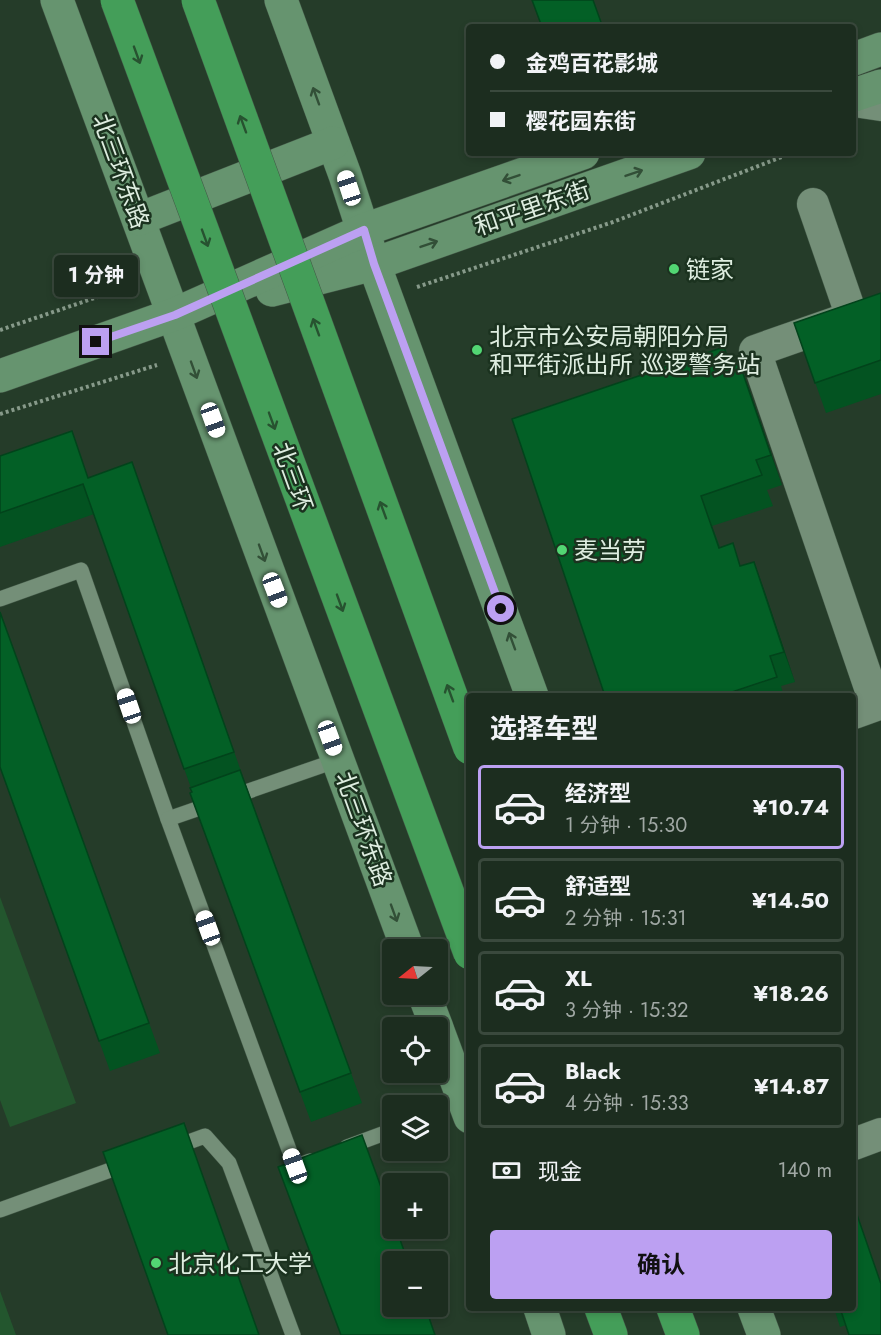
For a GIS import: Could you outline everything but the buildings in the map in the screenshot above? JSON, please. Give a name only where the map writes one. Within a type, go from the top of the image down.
[{"type":"highway","name":"北三环","points":[[117,0],[466,942]]},
{"type":"highway","points":[[198,0],[466,737]]},
{"type":"highway","points":[[602,1311],[611,1335]]},
{"type":"highway","points":[[674,1311],[683,1335]]},
{"type":"street","name":"北三环东路","points":[[57,0],[404,939]]},
{"type":"street","points":[[281,0],[364,230],[374,264],[531,693]]},
{"type":"street","points":[[856,58],[881,49]]},
{"type":"street","points":[[856,94],[881,86]]},
{"type":"street","points":[[856,101],[881,105]]},
{"type":"street","points":[[139,219],[333,143]]},
{"type":"street","name":"和平里东街","points":[[175,315],[364,230],[573,168],[666,156]]},
{"type":"street","name":"和平里东街","points":[[175,315],[374,264],[573,168]]},
{"type":"street","points":[[813,204],[852,317],[756,351],[876,705],[856,712]]},
{"type":"street","points":[[0,376],[175,315]]},
{"type":"street","points":[[448,1058],[466,1106]]},
{"type":"street","points":[[856,1143],[881,1134]]},
{"type":"street","points":[[541,1311],[549,1335]]},
{"type":"street","points":[[755,1311],[764,1335]]},
{"type":"lane","points":[[0,599],[81,570],[168,819],[295,1166],[382,1134]]},
{"type":"lane","points":[[168,819],[338,760]]},
{"type":"lane","points":[[162,1152],[205,1136],[229,1163],[293,1335]]},
{"type":"lane","points":[[0,1210],[140,1159]]},
{"type":"green space","points":[[0,897],[76,1103],[10,1127],[0,1100]]},
{"type":"green space","points":[[0,1291],[16,1335],[0,1335]]},
{"type":"place","name":"链家","points":[[674,269]]},
{"type":"place","name":"北京市公安局朝阳分局 和平街派出所 巡逻警务站","points":[[477,350]]},
{"type":"place","name":"麦当劳","points":[[562,550]]},
{"type":"place","name":"北京化工大学","points":[[156,1263]]},
{"type":"route","points":[[96,342],[175,315],[364,230],[374,264],[501,609]]}]
